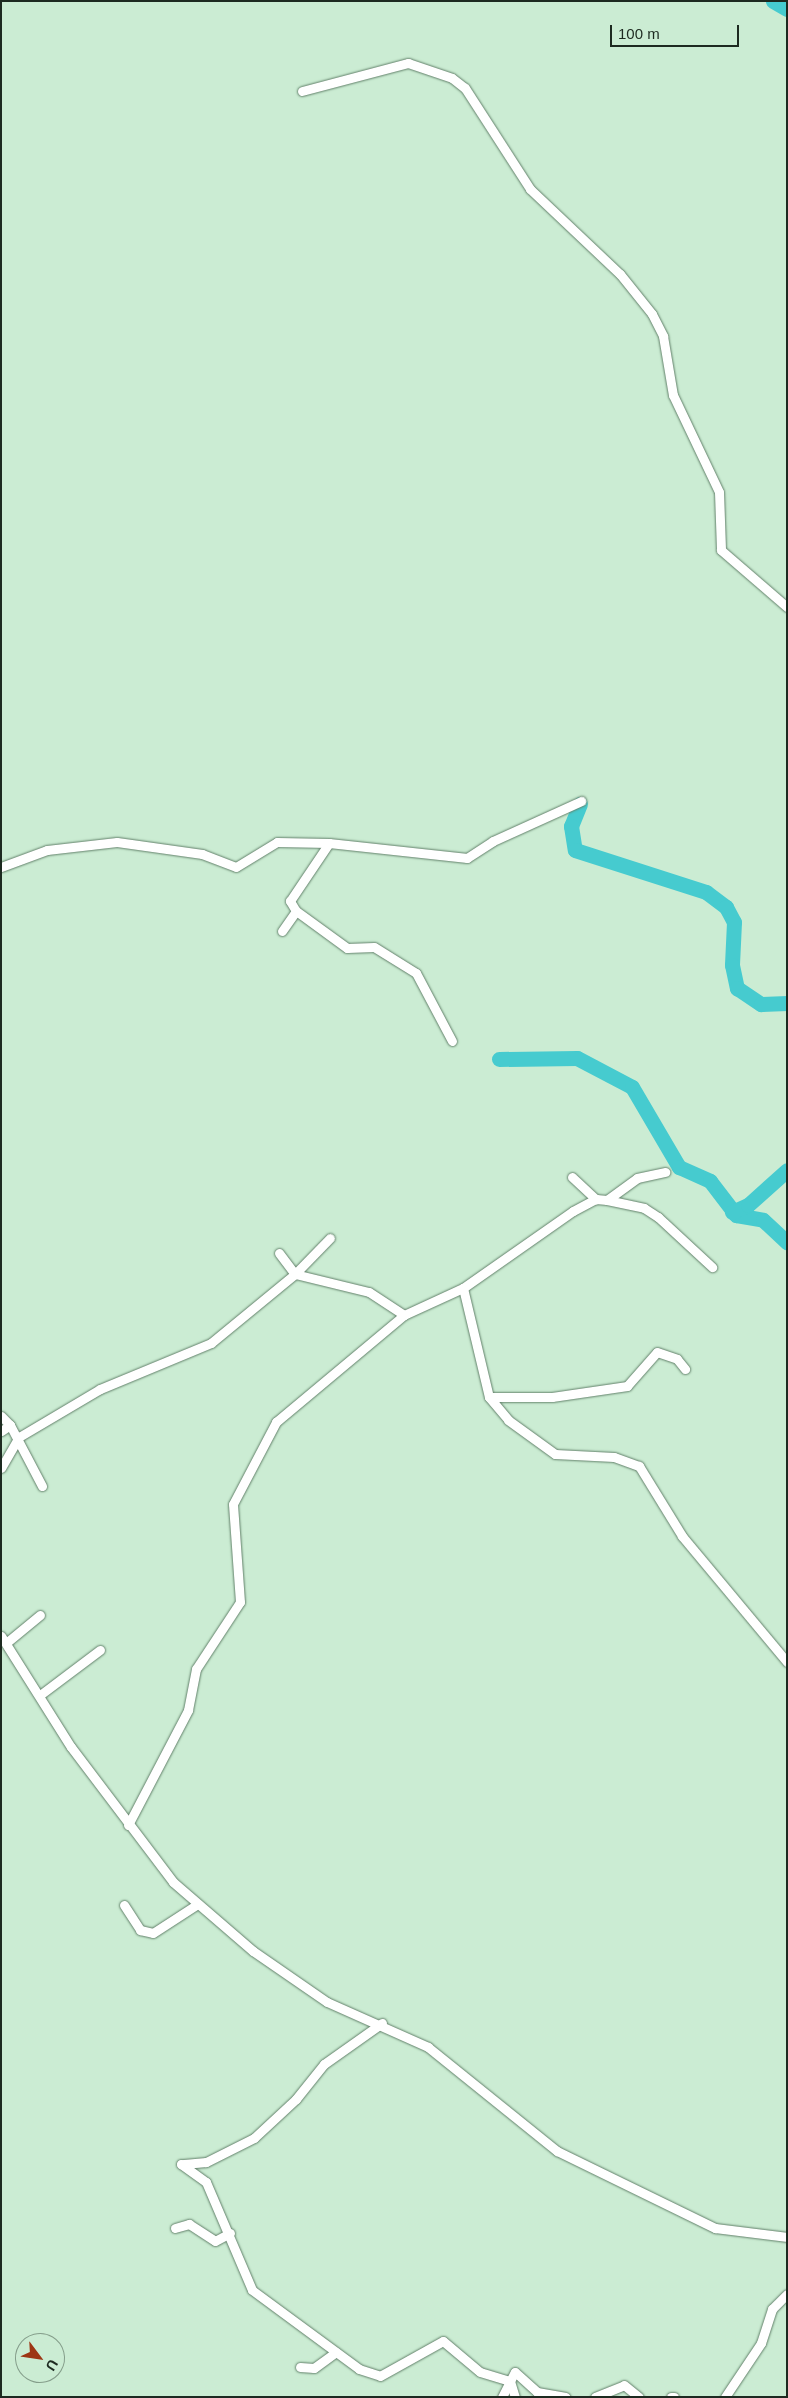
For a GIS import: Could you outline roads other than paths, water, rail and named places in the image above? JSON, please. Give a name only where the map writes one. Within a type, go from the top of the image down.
[{"type":"street","points":[[302,91],[408,63],[452,78],[465,88],[530,189],[620,274],[652,314],[663,336],[673,395],[719,492],[721,550],[787,607]]},
{"type":"street","points":[[1,867],[47,850],[116,842],[202,854],[236,867],[277,842],[329,843],[467,858],[493,841],[580,801]]},
{"type":"street","points":[[329,843],[290,901],[296,911],[347,948],[374,947],[416,973],[452,1041]]},
{"type":"street","points":[[282,931],[296,911]]},
{"type":"street","points":[[607,1200],[637,1178],[665,1172]]},
{"type":"street","points":[[572,1178],[596,1199],[644,1208],[658,1217],[712,1267]]},
{"type":"street","points":[[128,1825],[188,1710],[196,1669],[241,1596],[232,1530],[235,1494],[284,1414],[404,1316],[462,1288],[525,1242],[596,1199]]},
{"type":"street","points":[[1,1468],[19,1437],[100,1389],[211,1343],[295,1274],[330,1238]]},
{"type":"street","points":[[279,1253],[295,1274],[369,1292],[404,1316]]},
{"type":"street","points":[[462,1288],[489,1397],[508,1420],[555,1454],[614,1457],[639,1466],[682,1536],[787,1662]]},
{"type":"street","points":[[489,1397],[552,1397],[627,1386],[657,1352],[677,1359],[685,1368]]},
{"type":"street","points":[[1,1416],[19,1437],[42,1486]]},
{"type":"street","points":[[1,1431],[10,1425]]},
{"type":"street","points":[[40,1615],[4,1639],[71,1747],[128,1825],[196,1905],[262,1958],[327,2002],[382,2023],[438,2054],[557,2151],[714,2228],[787,2237]]},
{"type":"street","points":[[40,1695],[100,1650]]},
{"type":"street","points":[[124,1905],[140,1930],[153,1934],[196,1905]]},
{"type":"street","points":[[206,2182],[181,2164],[206,2162],[254,2138],[300,2095],[324,2064],[382,2023]]},
{"type":"street","points":[[206,2162],[206,2182],[230,2233],[252,2290],[359,2369],[380,2376],[443,2341],[480,2372],[510,2381]]},
{"type":"street","points":[[175,2228],[189,2224],[215,2241],[230,2233]]},
{"type":"street","points":[[725,2397],[761,2343],[772,2309],[787,2294]]},
{"type":"street","points":[[300,2367],[318,2367],[336,2352]]},
{"type":"street","points":[[502,2397],[515,2372],[537,2392],[566,2397]]},
{"type":"street","points":[[510,2381],[515,2397]]},
{"type":"street","points":[[596,2397],[624,2385],[639,2397]]},
{"type":"waterway","points":[[773,1],[787,9]]},
{"type":"waterway","points":[[580,804],[571,826],[575,850],[706,892],[726,907],[734,922],[732,965],[737,988],[761,1004],[787,1003]]},
{"type":"waterway","points":[[499,1059],[577,1058],[632,1087],[679,1167],[710,1181],[736,1215],[763,1220],[787,1242]]},
{"type":"waterway","points":[[732,1212],[748,1205],[787,1170]]}]
